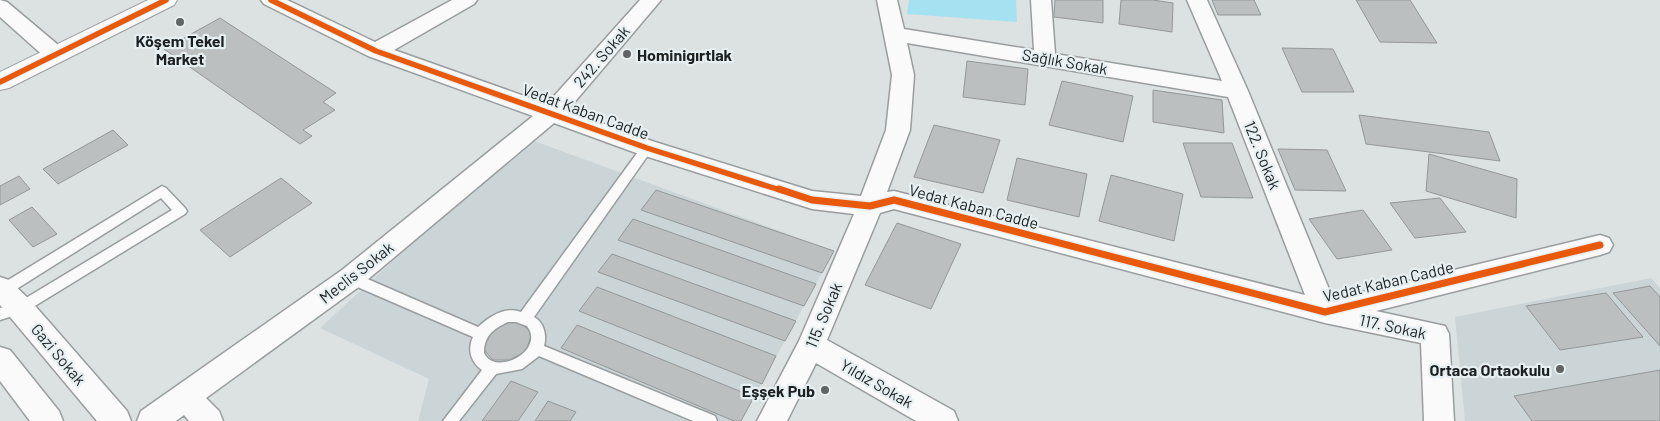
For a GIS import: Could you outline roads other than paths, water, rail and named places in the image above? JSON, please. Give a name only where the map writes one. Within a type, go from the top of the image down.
[{"type":"street","points":[[0,82],[166,0]]},
{"type":"street","name":"Vedat Kaban Cadde","points":[[271,0],[376,51],[647,148],[812,200],[870,206],[894,200],[1325,312],[1600,245]]},
{"type":"street","points":[[376,51],[467,0]]},
{"type":"street","name":"242. Sokak","points":[[552,113],[651,0]]},
{"type":"street","name":"115. Sokak","points":[[772,421],[811,345],[870,206],[898,130],[903,75],[886,0]]},
{"type":"street","points":[[1041,0],[1046,58]]},
{"type":"street","name":"122. Sokak","points":[[1197,0],[1237,91],[1325,312]]},
{"type":"street","points":[[0,6],[55,54]]},
{"type":"street","name":"Sağlık Sokak","points":[[894,34],[1237,91]]},
{"type":"street","name":"Meclis Sokak","points":[[152,421],[351,278],[552,113]]},
{"type":"street","name":"Gazi Sokak","points":[[5,300],[116,421]]},
{"type":"street","name":"117. Sokak","points":[[1325,312],[1435,334],[1439,421]]},
{"type":"street","name":"Yıldız Sokak","points":[[811,345],[942,421]]},
{"type":"street","points":[[0,359],[48,421]]},
{"type":"street","points":[[186,397],[208,421]]},
{"type":"lane","points":[[525,318],[647,148]]},
{"type":"lane","points":[[162,191],[181,211],[5,300],[162,191]]},
{"type":"lane","points":[[351,278],[480,334]]},
{"type":"lane","points":[[506,316],[525,318],[532,322],[539,334],[536,349],[522,364],[502,369],[492,368],[478,358],[475,350],[476,342],[480,334],[496,320],[506,316]]},
{"type":"lane","points":[[536,349],[710,421]]},
{"type":"lane","points":[[450,421],[492,368]]},
{"type":"place","name":"Köşem Tekel Market","points":[[180,22]]},
{"type":"place","name":"Hominigırtlak","points":[[627,54]]},
{"type":"place","name":"Ortaca Ortaokulu","points":[[1560,369]]},
{"type":"place","name":"Eşşek Pub","points":[[825,390]]}]
